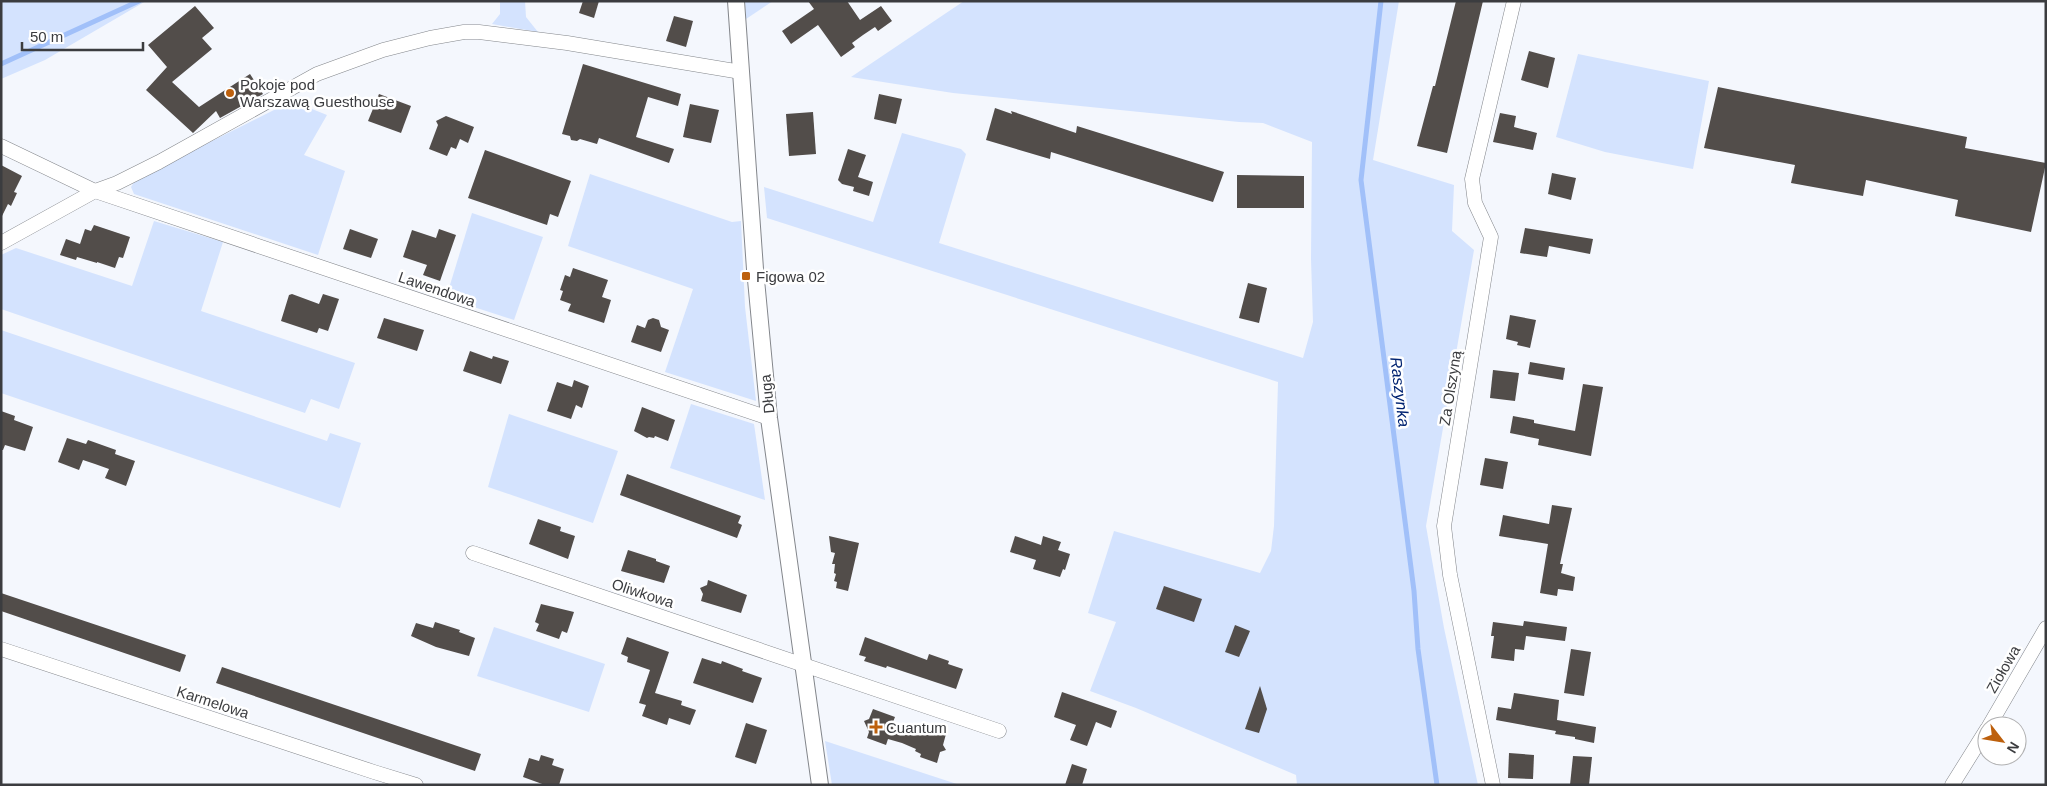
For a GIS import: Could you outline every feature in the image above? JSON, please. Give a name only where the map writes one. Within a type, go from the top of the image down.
[{"type":"street","name":"Długa","points":[[736,1],[755,269],[769,418],[820,785]]},
{"type":"street","name":"Za Olszyną","points":[[1493,785],[1450,574],[1444,526],[1491,237],[1475,203],[1472,179],[1514,1]]},
{"type":"street","points":[[1,243],[95,191],[117,183],[159,162],[317,74],[383,50],[430,38],[464,32],[479,32],[576,45],[741,72]]},
{"type":"street","name":"Lawendowa","points":[[1,146],[95,191],[769,418]]},
{"type":"street","name":"Oliwkowa","points":[[473,553],[999,731]]},
{"type":"street","name":"Ziołowa","points":[[1994,716],[2046,628]]},
{"type":"street","name":"Karmelowa","points":[[1,649],[372,779],[416,785]]},
{"type":"street","name":"Ziołowa","points":[[1952,785],[1977,745]]},
{"type":"shaded area","points":[[1,1],[146,1],[45,60],[1,79]]},
{"type":"shaded area","points":[[500,1],[525,1],[526,17],[538,32],[492,24],[500,14]]},
{"type":"shaded area","points":[[745,1],[773,1],[746,19]]},
{"type":"shaded area","points":[[964,1],[1399,1],[1373,160],[1454,185],[1452,231],[1474,250],[1426,526],[1444,628],[1478,785],[1297,785],[1296,775],[1136,708],[1090,691],[1116,622],[1088,613],[1114,531],[1260,573],[1271,551],[1274,526],[1278,382],[767,218],[764,187],[873,222],[902,133],[961,149],[966,154],[939,243],[1303,358],[1313,322],[1311,259],[1312,142],[1263,123],[953,93],[851,77]]},
{"type":"shaded area","points":[[1578,54],[1709,81],[1693,169],[1605,152],[1556,137]]},
{"type":"shaded area","points":[[292,101],[327,115],[304,155],[345,171],[318,255],[134,194],[131,187],[136,179]]},
{"type":"shaded area","points":[[590,174],[732,222],[741,221],[745,307],[756,401],[665,372],[693,289],[568,246]]},
{"type":"shaded area","points":[[472,213],[543,237],[514,320],[446,298]]},
{"type":"shaded area","points":[[154,221],[223,242],[201,311],[355,363],[339,409],[311,399],[305,413],[1,309],[1,255],[16,248],[132,286]]},
{"type":"shaded area","points":[[1,330],[327,441],[330,433],[361,443],[340,508],[1,393]]},
{"type":"shaded area","points":[[691,404],[754,424],[765,500],[670,468]]},
{"type":"shaded area","points":[[509,414],[618,451],[593,523],[488,487]]},
{"type":"shaded area","points":[[494,627],[605,664],[589,712],[477,676]]},
{"type":"shaded area","points":[[825,741],[960,785],[832,785]]},
{"type":"building","points":[[583,1],[599,1],[594,18],[579,13]]},
{"type":"building","points":[[808,1],[847,1],[860,20],[881,6],[892,21],[878,31],[875,27],[863,35],[852,43],[855,47],[841,57],[818,25],[791,44],[782,31],[814,9]]},
{"type":"building","points":[[1456,1],[1483,1],[1447,153],[1417,146],[1433,86],[1435,86]]},
{"type":"building","points":[[195,6],[214,28],[202,38],[212,49],[172,82],[199,107],[250,74],[263,94],[220,118],[216,111],[193,133],[146,90],[167,67],[148,45]]},
{"type":"building","points":[[674,16],[693,21],[686,47],[666,41]]},
{"type":"building","points":[[1529,51],[1555,58],[1548,88],[1521,80]]},
{"type":"building","points":[[583,64],[681,94],[678,106],[648,97],[636,137],[674,149],[669,163],[599,138],[597,144],[580,139],[577,141],[571,140],[570,136],[562,134]]},
{"type":"building","points":[[1718,87],[1967,137],[1965,148],[2046,163],[2031,232],[1955,216],[1958,200],[1866,180],[1863,196],[1791,183],[1795,165],[1704,148]]},
{"type":"building","points":[[379,94],[411,106],[401,133],[368,121]]},
{"type":"building","points":[[879,94],[902,99],[896,124],[874,119]]},
{"type":"building","points":[[690,104],[719,110],[711,143],[683,137]]},
{"type":"building","points":[[995,108],[1012,114],[1011,111],[1076,133],[1077,126],[1224,172],[1213,202],[1051,152],[1050,159],[986,140]]},
{"type":"building","points":[[813,112],[816,154],[789,156],[786,114]]},
{"type":"building","points":[[1500,113],[1516,116],[1514,127],[1537,133],[1533,150],[1493,142]]},
{"type":"building","points":[[446,116],[474,127],[468,143],[460,139],[456,149],[451,147],[447,156],[429,149],[438,125],[436,121]]},
{"type":"building","points":[[848,149],[866,155],[858,177],[873,182],[869,196],[853,191],[854,187],[842,184],[838,180]]},
{"type":"building","points":[[485,150],[571,181],[558,217],[550,214],[547,225],[468,198]]},
{"type":"building","points":[[1,165],[22,176],[14,192],[17,193],[11,206],[8,204],[1,218]]},
{"type":"building","points":[[1552,173],[1576,178],[1571,200],[1548,194]]},
{"type":"building","points":[[1237,175],[1304,176],[1304,208],[1237,208]]},
{"type":"building","points":[[94,225],[130,237],[123,258],[119,257],[115,268],[77,257],[76,260],[60,255],[66,239],[80,244],[85,229],[91,231]]},
{"type":"building","points":[[1525,228],[1593,239],[1590,254],[1549,246],[1547,257],[1520,253]]},
{"type":"building","points":[[350,229],[378,239],[371,258],[343,249]]},
{"type":"building","points":[[439,229],[456,235],[440,281],[423,275],[427,265],[403,257],[412,230],[436,238]]},
{"type":"building","points":[[573,268],[608,280],[602,297],[611,300],[604,323],[568,311],[571,304],[560,300],[563,291],[560,290],[565,275],[570,277]]},
{"type":"building","points":[[1248,283],[1267,288],[1259,323],[1239,318]]},
{"type":"building","points":[[292,294],[319,304],[323,294],[339,299],[328,331],[319,328],[317,333],[281,321],[289,295]]},
{"type":"building","points":[[1510,315],[1536,320],[1530,348],[1517,345],[1518,342],[1506,339]]},
{"type":"building","points":[[384,318],[424,330],[417,351],[377,338]]},
{"type":"building","points":[[653,318],[659,320],[661,327],[669,330],[661,352],[631,342],[637,325],[645,328],[648,320]]},
{"type":"building","points":[[470,351],[492,359],[493,356],[509,361],[501,384],[463,371]]},
{"type":"building","points":[[1530,362],[1565,368],[1563,380],[1528,374]]},
{"type":"building","points":[[1493,370],[1519,373],[1515,401],[1490,398]]},
{"type":"building","points":[[574,380],[589,386],[582,408],[576,405],[571,419],[547,411],[557,382],[572,387]]},
{"type":"building","points":[[1583,384],[1603,387],[1591,456],[1538,445],[1539,439],[1510,433],[1513,416],[1534,420],[1534,423],[1575,431]]},
{"type":"building","points":[[642,407],[675,420],[668,441],[655,436],[654,438],[647,438],[634,431]]},
{"type":"building","points":[[1,411],[15,416],[14,420],[33,427],[25,451],[5,445],[3,450],[1,450]]},
{"type":"building","points":[[67,438],[86,444],[88,440],[116,450],[115,454],[135,461],[126,486],[105,478],[109,469],[95,464],[83,460],[79,470],[58,462]]},
{"type":"building","points":[[1485,458],[1508,462],[1503,489],[1480,485]]},
{"type":"building","points":[[627,474],[741,516],[738,523],[742,525],[737,538],[620,495]]},
{"type":"building","points":[[1552,505],[1572,508],[1560,564],[1563,564],[1561,573],[1575,577],[1573,591],[1558,589],[1557,596],[1540,593],[1548,544],[1499,536],[1503,515],[1549,524]]},
{"type":"building","points":[[538,519],[561,527],[560,531],[575,536],[568,559],[529,544]]},
{"type":"building","points":[[829,536],[859,543],[848,591],[836,588],[837,582],[834,581],[836,574],[834,573],[835,564],[832,564],[835,553],[831,552]]},
{"type":"building","points":[[1015,536],[1041,545],[1043,536],[1061,542],[1058,550],[1070,554],[1065,570],[1063,569],[1060,577],[1033,569],[1036,560],[1010,552]]},
{"type":"building","points":[[628,550],[656,559],[656,561],[670,566],[664,583],[621,571]]},
{"type":"building","points":[[708,580],[747,595],[741,613],[701,601],[703,594],[700,588],[707,585]]},
{"type":"building","points":[[1164,586],[1202,599],[1194,622],[1156,609]]},
{"type":"building","points":[[1,593],[186,655],[180,672],[1,611]]},
{"type":"building","points":[[541,604],[574,612],[567,633],[562,631],[559,639],[536,631],[539,624],[535,622]]},
{"type":"building","points":[[1524,621],[1567,627],[1565,641],[1526,636],[1524,650],[1515,649],[1514,661],[1491,658],[1494,636],[1491,636],[1493,622],[1523,626]]},
{"type":"building","points":[[435,622],[460,630],[459,632],[475,638],[469,656],[436,647],[411,636],[416,623],[433,628]]},
{"type":"building","points":[[1235,625],[1250,631],[1239,657],[1225,652]]},
{"type":"building","points":[[627,637],[669,652],[655,693],[682,701],[681,705],[696,710],[690,725],[669,718],[667,725],[642,716],[646,705],[639,703],[650,670],[627,662],[628,657],[621,654]]},
{"type":"building","points":[[865,637],[927,660],[929,654],[949,661],[948,664],[963,669],[956,689],[887,666],[886,668],[864,661],[866,657],[859,655]]},
{"type":"building","points":[[1571,649],[1591,652],[1584,696],[1564,693]]},
{"type":"building","points":[[702,658],[721,664],[722,661],[762,678],[753,703],[693,683]]},
{"type":"building","points":[[222,667],[481,754],[475,771],[216,683]]},
{"type":"building","points":[[1260,686],[1267,709],[1259,733],[1245,729]]},
{"type":"building","points":[[1062,692],[1117,711],[1111,728],[1096,722],[1087,746],[1070,740],[1076,725],[1054,717]]},
{"type":"building","points":[[1514,693],[1559,700],[1557,720],[1596,727],[1594,743],[1575,739],[1575,737],[1555,734],[1556,731],[1496,720],[1498,707],[1511,709]]},
{"type":"building","points":[[873,709],[895,717],[893,722],[922,732],[924,727],[946,734],[943,745],[946,750],[940,752],[937,763],[920,757],[921,754],[915,751],[916,749],[902,743],[888,739],[886,745],[867,738],[869,732],[864,721],[869,719]]},
{"type":"building","points":[[746,723],[767,730],[756,764],[735,757]]},
{"type":"building","points":[[1509,753],[1534,755],[1533,779],[1508,778]]},
{"type":"building","points":[[541,755],[554,759],[552,765],[564,769],[559,785],[545,785],[523,777],[529,758],[539,761]]},
{"type":"building","points":[[1573,756],[1592,757],[1589,785],[1570,785]]},
{"type":"building","points":[[1072,764],[1087,769],[1082,785],[1065,785]]},
{"type":"waterway","points":[[1,64],[139,1]]},
{"type":"waterway","name":"Raszynka","points":[[1381,1],[1361,180],[1414,591],[1418,649],[1437,785]]},
{"type":"place","name":"Pokoje pod Warszawą Guesthouse","points":[[230,93]]},
{"type":"place","name":"Figowa 02","points":[[746,276]]},
{"type":"place","name":"Cuantum","points":[[876,727]]}]
